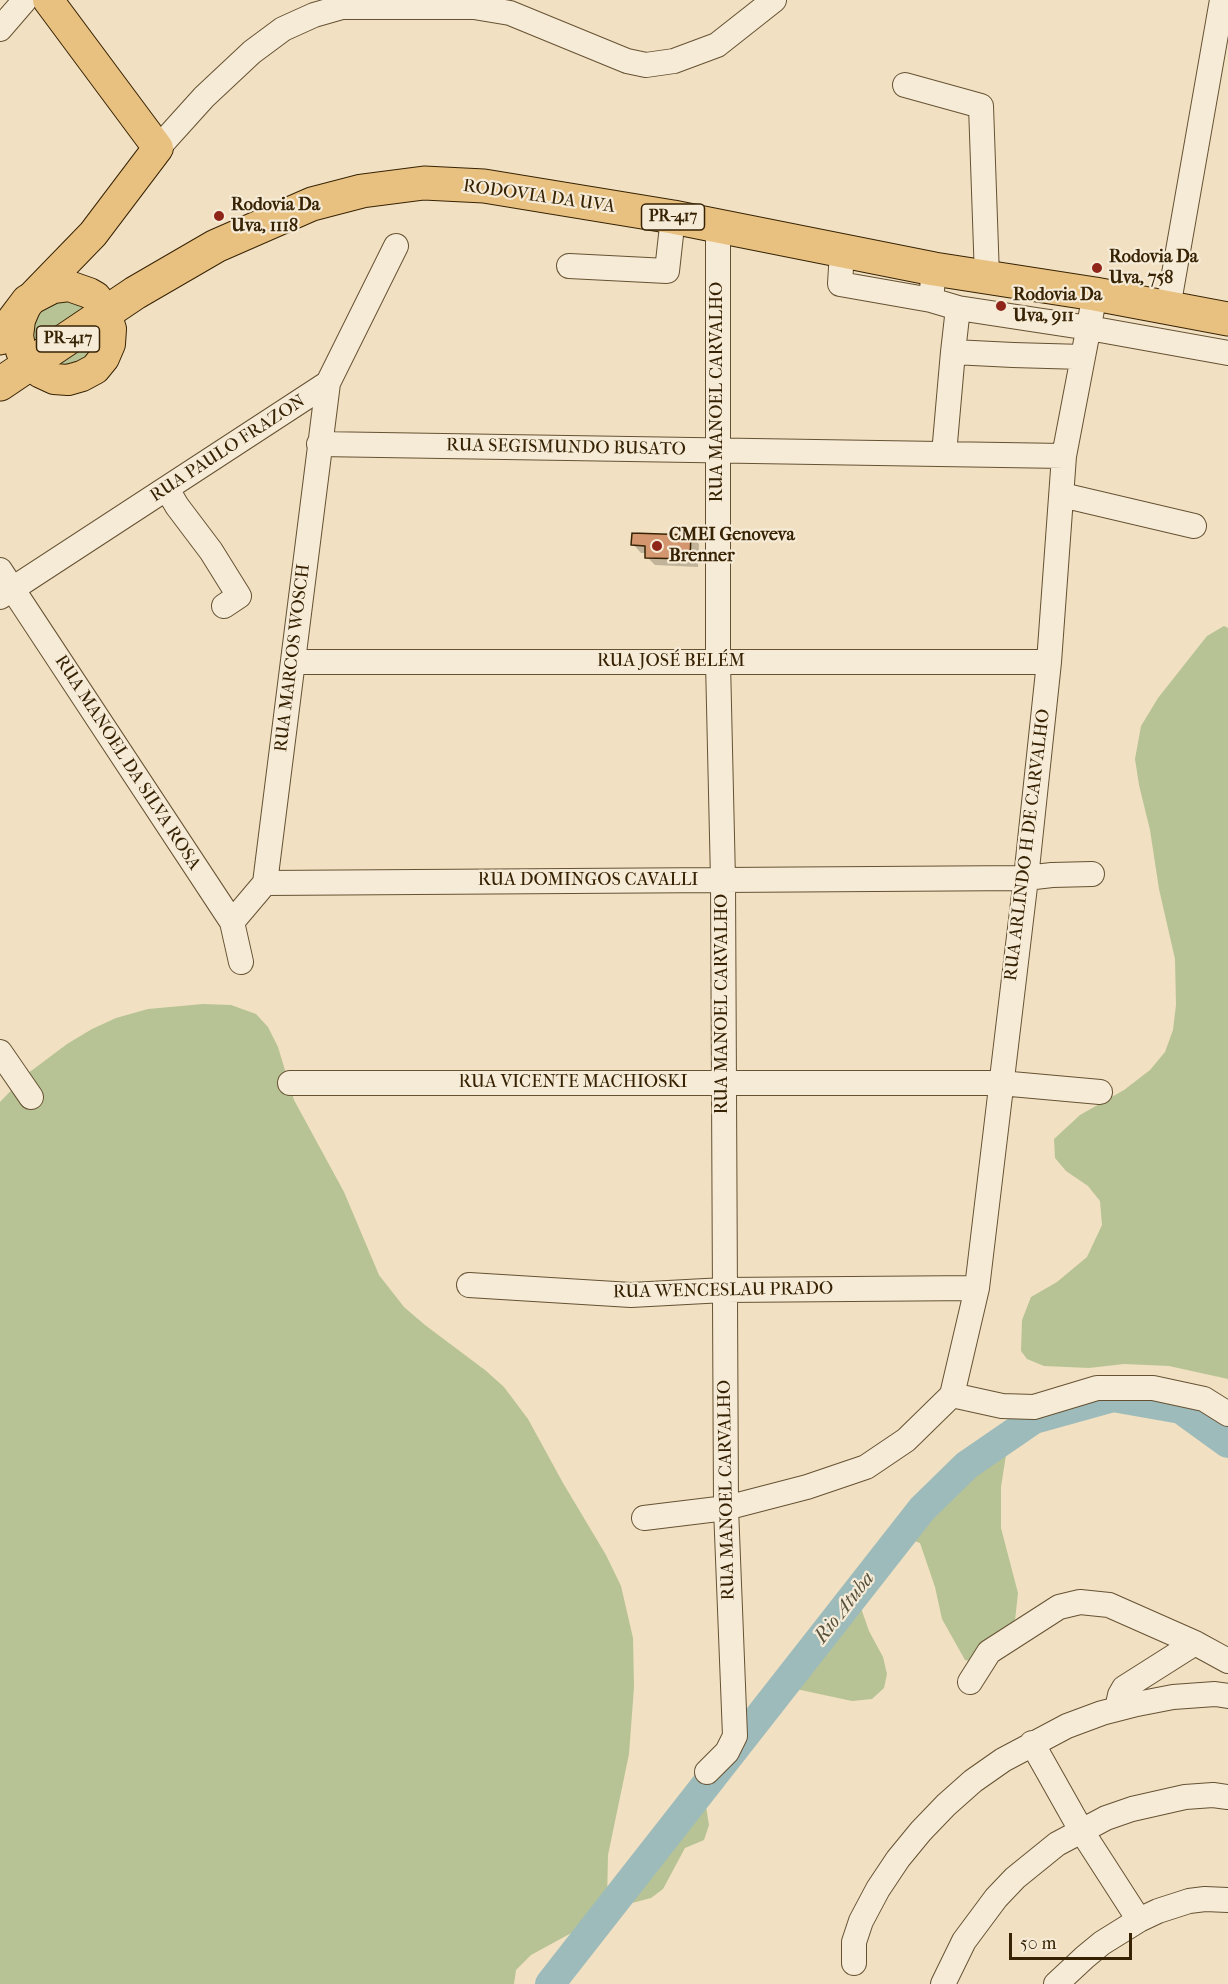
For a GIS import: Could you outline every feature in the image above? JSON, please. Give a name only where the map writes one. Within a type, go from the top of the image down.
[{"type":"highway","name":"RODOVIA DA UVA","points":[[97,301],[135,293],[226,241],[312,204],[362,191],[424,183],[484,186],[718,225],[842,251],[933,284],[987,277],[1228,319]]},
{"type":"highway","points":[[0,338],[28,301]]},
{"type":"highway","name":"PR-417","points":[[0,384],[30,365],[97,301]]},
{"type":"main road","points":[[30,365],[21,351],[18,336],[20,320],[28,301],[93,234],[158,148],[48,0]]},
{"type":"main road","points":[[93,234],[97,301]]},
{"type":"main road","points":[[28,301],[53,288],[69,286],[97,301]]},
{"type":"street","points":[[0,29],[25,0]]},
{"type":"street","points":[[158,148],[204,97],[252,52],[283,29],[314,15],[342,7],[473,4],[510,13],[627,61],[646,65],[674,61],[717,45],[774,0]]},
{"type":"street","points":[[1168,308],[1222,0]]},
{"type":"street","points":[[905,85],[981,106],[987,277]]},
{"type":"street","points":[[569,266],[667,271],[673,217]]},
{"type":"street","name":"RUA MANOEL CARVALHO","points":[[707,1773],[727,1752],[735,1736],[726,1508],[723,880],[718,662],[718,225]]},
{"type":"street","name":"RUA PAULO FRAZON","points":[[4,585],[167,489],[328,382],[396,246]]},
{"type":"street","points":[[933,284],[958,308],[1089,328],[1228,353]]},
{"type":"street","name":"RUA ARLINDO H DE CARVALHO","points":[[952,1395],[977,1288],[1026,878],[1049,662],[1064,456],[1095,294]]},
{"type":"street","points":[[944,454],[958,308]]},
{"type":"street","points":[[1041,356],[1045,321]]},
{"type":"street","points":[[953,352],[1083,357]]},
{"type":"street","name":"RUA MARCOS WOSCH","points":[[265,883],[328,382]]},
{"type":"street","name":"RUA SEGISMUNDO BUSATO","points":[[320,444],[1064,456]]},
{"type":"street","points":[[167,489],[211,551],[239,596],[225,606]]},
{"type":"street","points":[[1062,495],[1194,526]]},
{"type":"street","name":"RUA MANOEL DA SILVA ROSA","points":[[4,585],[232,922],[241,962]]},
{"type":"street","name":"RUA JOSÉ BELÉM","points":[[292,662],[1049,662]]},
{"type":"street","name":"RUA DOMINGOS CAVALLI","points":[[265,883],[1026,878],[1052,874],[1092,874]]},
{"type":"street","points":[[232,922],[265,883]]},
{"type":"street","points":[[0,1052],[31,1097]]},
{"type":"street","name":"RUA VICENTE MACHIOSKI","points":[[290,1083],[1000,1083],[1100,1092]]},
{"type":"street","name":"RUA WENCESLAU PRADO","points":[[469,1285],[631,1295],[724,1290],[977,1288]]},
{"type":"street","points":[[644,1518],[726,1508],[807,1487],[866,1467],[906,1440],[952,1395],[1002,1406],[1034,1407],[1097,1388],[1153,1388],[1204,1399],[1228,1414]]},
{"type":"street","points":[[970,1683],[989,1652],[1059,1607],[1069,1604],[1095,1602],[1108,1605],[1228,1661]]},
{"type":"street","points":[[1117,1709],[1124,1688],[1195,1644]]},
{"type":"street","points":[[854,1963],[854,1942],[861,1921],[878,1889],[915,1838],[946,1805],[1003,1760],[1067,1726],[1117,1709],[1173,1698],[1215,1694],[1228,1696]]},
{"type":"street","points":[[1032,1743],[1081,1830],[1138,1920]]},
{"type":"street","points":[[943,1984],[964,1941],[996,1898],[1035,1860],[1081,1830],[1106,1818],[1158,1802],[1213,1795],[1228,1797]]},
{"type":"street","points":[[1056,1984],[1093,1950],[1138,1920],[1189,1901],[1228,1900]]},
{"type":"green space","points":[[50,294],[85,305],[95,329],[94,341],[89,351],[82,360],[72,366],[50,368],[22,321]]},
{"type":"green space","points":[[1224,626],[1228,628],[1228,1379],[1169,1366],[1124,1364],[1089,1368],[1044,1366],[1027,1359],[1021,1351],[1022,1320],[1031,1297],[1057,1282],[1087,1257],[1102,1225],[1100,1201],[1088,1186],[1066,1171],[1055,1158],[1054,1139],[1080,1115],[1124,1090],[1150,1070],[1165,1052],[1173,1030],[1176,1005],[1175,959],[1159,889],[1150,830],[1135,759],[1141,726],[1158,698],[1207,636]]},
{"type":"green space","points":[[203,1004],[231,1005],[256,1014],[268,1027],[278,1047],[294,1100],[344,1192],[379,1275],[404,1307],[504,1387],[528,1419],[606,1555],[621,1586],[633,1638],[634,1687],[629,1754],[608,1855],[607,1902],[617,1909],[628,1901],[704,1794],[709,1825],[704,1840],[685,1848],[663,1889],[651,1898],[632,1903],[597,1919],[531,1955],[516,1970],[514,1984],[0,1984],[0,1102],[27,1074],[67,1044],[92,1029],[116,1018],[148,1009]]},
{"type":"green space","points":[[1008,1442],[1001,1487],[1001,1528],[1018,1593],[1013,1639],[988,1666],[965,1660],[942,1619],[935,1587],[920,1543],[897,1535],[921,1505],[939,1488],[981,1457]]},
{"type":"green space","points":[[855,1591],[869,1631],[883,1657],[887,1674],[884,1688],[872,1699],[852,1701],[782,1686]]},
{"type":"building","points":[[632,533],[691,535],[690,559],[645,558],[645,546],[631,545]]},
{"type":"waterway","name":"Rio Atuba","points":[[550,1984],[922,1509],[967,1465],[1034,1419],[1113,1397],[1181,1409],[1228,1443]]},
{"type":"place","name":"Rodovia Da Uva, 1118","points":[[219,216]]},
{"type":"place","name":"Rodovia Da Uva, 758","points":[[1097,268]]},
{"type":"place","name":"Rodovia Da Uva, 911","points":[[1001,306]]},
{"type":"place","name":"CMEI Genoveva Brenner","points":[[657,546]]}]
